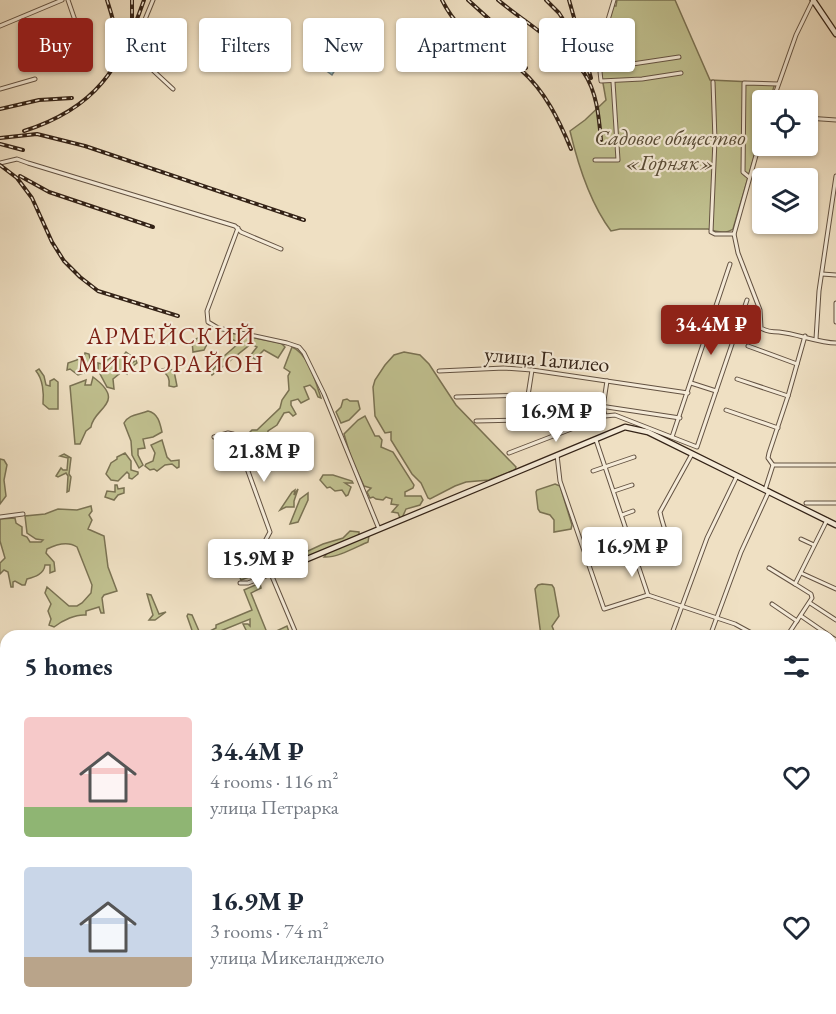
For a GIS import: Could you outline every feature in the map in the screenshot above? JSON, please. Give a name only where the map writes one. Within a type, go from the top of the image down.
[{"type":"street","points":[[0,26],[62,0]]},
{"type":"street","points":[[68,0],[74,18]]},
{"type":"street","points":[[153,0],[132,51],[173,89]]},
{"type":"street","points":[[608,18],[614,0]]},
{"type":"street","points":[[776,90],[800,24],[813,0],[836,34]]},
{"type":"street","points":[[635,64],[679,57]]},
{"type":"street","points":[[600,72],[601,81],[681,73]]},
{"type":"street","points":[[0,89],[35,78]]},
{"type":"street","points":[[595,160],[618,160],[613,81]]},
{"type":"street","points":[[713,82],[715,140],[711,232],[734,234]]},
{"type":"street","points":[[749,177],[743,172],[744,83],[778,84]]},
{"type":"street","points":[[818,119],[836,120]]},
{"type":"street","points":[[755,156],[734,234],[738,253],[760,310],[761,328],[836,343]]},
{"type":"street","points":[[0,163],[16,159],[238,228],[241,232],[281,249]]},
{"type":"street","points":[[816,339],[816,313],[836,176]]},
{"type":"street","points":[[238,228],[207,314],[207,320],[212,325],[287,343],[298,347],[304,353],[324,394],[379,529]]},
{"type":"street","points":[[672,438],[730,264]]},
{"type":"street","points":[[822,274],[836,275]]},
{"type":"street","points":[[206,291],[214,294]]},
{"type":"street","points":[[509,453],[605,416],[615,415],[695,447],[699,443],[747,300]]},
{"type":"street","points":[[836,303],[836,322]]},
{"type":"street","points":[[707,334],[733,341]]},
{"type":"street","points":[[712,630],[767,490],[773,465],[768,458],[769,453],[805,336]]},
{"type":"street","points":[[748,346],[797,364]]},
{"type":"street","name":"улица Галилео","points":[[439,371],[504,368],[532,370],[688,393]]},
{"type":"street","points":[[524,421],[532,370]]},
{"type":"street","points":[[737,379],[788,396]]},
{"type":"street","points":[[605,416],[603,407],[607,381]]},
{"type":"street","points":[[691,383],[716,391]]},
{"type":"street","points":[[456,397],[527,395],[680,418]]},
{"type":"street","points":[[726,410],[778,428]]},
{"type":"street","points":[[625,427],[626,418]]},
{"type":"street","points":[[476,421],[524,421],[573,428]]},
{"type":"street","points":[[240,583],[248,583],[271,574],[625,427],[648,432],[836,525]]},
{"type":"street","points":[[214,437],[228,433],[233,434],[236,438],[270,532],[262,547],[296,630]]},
{"type":"street","points":[[595,438],[648,595]]},
{"type":"street","points":[[639,564],[660,557],[666,552],[669,537],[660,512],[692,453]]},
{"type":"street","points":[[557,455],[560,481],[604,609],[648,595],[747,630]]},
{"type":"street","points":[[593,471],[634,457]]},
{"type":"street","points":[[773,465],[836,465]]},
{"type":"street","points":[[673,630],[707,538],[737,476]]},
{"type":"street","points":[[614,491],[632,485]]},
{"type":"street","points":[[806,503],[836,503]]},
{"type":"street","points":[[622,515],[633,511]]},
{"type":"street","points":[[0,517],[23,514]]},
{"type":"street","points":[[795,584],[827,520]]},
{"type":"street","points":[[801,538],[814,545]]},
{"type":"street","points":[[769,568],[811,594],[810,603],[791,630]]},
{"type":"street","points":[[801,573],[836,589]]},
{"type":"street","points":[[810,603],[836,620]]},
{"type":"street","points":[[772,604],[797,621]]},
{"type":"street","points":[[801,616],[822,630]]},
{"type":"green space","name":"Садовое общество «Горняк»","points":[[617,0],[675,0],[710,80],[775,83],[773,90],[752,90],[752,156],[754,156],[733,229],[730,231],[620,229],[611,231],[597,208],[581,170],[570,131],[606,100],[601,72],[635,72],[635,18],[609,18],[612,6],[616,6]]},
{"type":"green space","points":[[203,327],[206,328],[208,342],[204,350],[193,352],[192,341],[200,337]]},
{"type":"green space","points":[[230,333],[281,343],[285,347],[278,358],[264,350],[255,359],[250,356],[257,347],[251,344],[212,375],[211,372],[223,357],[238,344],[231,339]]},
{"type":"green space","points":[[292,347],[303,355],[307,362],[321,398],[310,385],[304,387],[309,399],[301,403],[298,399],[291,401],[296,414],[293,416],[289,412],[284,413],[277,425],[268,431],[267,439],[262,444],[257,442],[253,450],[246,447],[246,460],[241,446],[252,443],[253,437],[249,436],[249,433],[257,430],[280,408],[289,390],[290,372],[284,368]]},
{"type":"green space","points":[[126,352],[134,358],[132,363],[136,360],[137,363],[127,371],[127,374],[124,370],[120,370],[113,379],[114,389],[107,387],[98,370],[98,363],[102,364],[114,355],[122,357]]},
{"type":"green space","points":[[404,352],[420,355],[429,364],[456,405],[516,467],[515,470],[489,480],[466,482],[428,498],[421,483],[412,474],[391,440],[391,432],[385,433],[375,416],[373,387],[375,380],[394,355]]},
{"type":"green space","points":[[85,353],[89,354],[92,368],[78,375],[70,369],[67,370],[68,363],[77,360],[79,355],[84,358]]},
{"type":"green space","points":[[167,368],[174,371],[177,386],[169,386],[168,377],[162,369]]},
{"type":"green space","points":[[39,369],[46,385],[50,386],[50,381],[54,379],[58,382],[58,409],[49,409],[43,404],[42,387],[36,371]]},
{"type":"green space","points":[[93,377],[108,393],[108,399],[80,444],[75,444],[70,386],[86,380],[85,385],[91,385]]},
{"type":"green space","points":[[343,400],[358,401],[360,409],[349,420],[341,423],[336,412]]},
{"type":"green space","points":[[148,411],[156,416],[162,432],[143,439],[145,448],[138,449],[143,465],[139,468],[132,455],[131,441],[124,423],[131,416]]},
{"type":"green space","points":[[365,416],[375,436],[379,436],[382,440],[381,447],[393,452],[414,485],[405,492],[405,496],[421,496],[423,500],[420,505],[406,509],[402,518],[398,513],[392,512],[398,505],[391,504],[392,499],[370,498],[367,492],[371,488],[364,486],[351,458],[344,434]]},
{"type":"green space","points":[[162,440],[167,457],[171,461],[179,460],[179,467],[172,464],[165,465],[157,471],[150,470],[145,466],[153,461],[155,453],[151,445]]},
{"type":"green space","points":[[233,447],[237,450],[236,455],[240,459],[240,467],[233,466],[233,459],[229,458],[229,451]]},
{"type":"green space","points":[[125,453],[131,461],[131,470],[138,474],[132,479],[129,478],[127,472],[118,481],[111,480],[106,474],[111,463]]},
{"type":"green space","points":[[64,454],[71,458],[69,474],[71,477],[67,492],[68,476],[66,473],[56,476],[61,468],[67,470],[68,458],[60,456]]},
{"type":"green space","points":[[0,459],[4,460],[7,465],[4,480],[6,496],[0,504]]},
{"type":"green space","points":[[323,475],[333,475],[352,481],[353,483],[345,483],[351,487],[348,495],[346,496],[342,490],[335,491],[330,487],[327,488],[320,480]]},
{"type":"green space","points":[[555,484],[560,486],[572,525],[571,529],[554,532],[554,520],[550,515],[538,509],[536,492]]},
{"type":"green space","points":[[115,485],[118,489],[124,488],[124,493],[118,495],[114,500],[105,497],[107,491],[115,492]]},
{"type":"green space","points":[[298,489],[294,507],[280,510],[292,492],[295,490],[294,495]]},
{"type":"green space","points":[[308,493],[308,500],[298,522],[290,524],[300,499]]},
{"type":"green space","points":[[91,506],[92,511],[89,515],[92,520],[88,529],[104,536],[108,567],[117,591],[104,595],[102,598],[104,613],[101,613],[99,607],[86,611],[86,615],[70,618],[54,627],[49,625],[51,619],[48,611],[51,604],[45,593],[47,587],[69,606],[77,606],[91,593],[92,585],[77,547],[62,544],[47,549],[46,553],[54,562],[55,571],[50,573],[50,565],[45,565],[41,573],[27,579],[25,585],[15,581],[11,587],[8,572],[4,570],[0,574],[0,563],[5,558],[0,541],[0,519],[15,518],[16,523],[22,527],[22,535],[30,542],[41,542],[43,540],[36,539],[27,533],[25,516],[45,514],[58,509],[77,510]]},
{"type":"green space","points":[[350,531],[359,532],[359,535],[281,568],[278,565],[287,558],[293,558],[323,544],[343,538]]},
{"type":"green space","points":[[369,536],[368,542],[340,554],[324,557],[328,552]]},
{"type":"green space","points":[[232,552],[238,558],[243,573],[255,570],[260,573],[241,580],[230,554]]},
{"type":"green space","points":[[260,583],[261,588],[251,593],[266,630],[246,630],[243,624],[250,626],[250,619],[223,630],[212,630],[216,628],[216,625],[252,610],[244,590]]},
{"type":"green space","points":[[538,585],[552,585],[554,588],[559,616],[552,626],[554,630],[540,630],[535,589]]},
{"type":"green space","points":[[147,594],[151,595],[159,614],[166,612],[155,620],[149,620],[153,615]]},
{"type":"green space","points":[[192,615],[199,630],[192,630],[187,616]]},
{"type":"railway","points":[[107,0],[112,18]]},
{"type":"railway","points":[[132,0],[132,18]]},
{"type":"railway","points":[[24,131],[70,111],[102,83],[125,46],[144,0]]},
{"type":"railway","points":[[442,0],[456,22],[468,35],[530,78],[556,117],[571,149]]},
{"type":"railway","points":[[468,0],[488,18]]},
{"type":"railway","points":[[498,0],[556,44],[584,73],[595,97],[601,140]]},
{"type":"railway","points":[[546,0],[562,18]]},
{"type":"railway","points":[[569,0],[591,78]]},
{"type":"railway","points":[[0,109],[39,100],[72,98]]},
{"type":"railway","points":[[0,138],[37,134],[85,146],[304,220]]},
{"type":"railway","points":[[0,144],[23,150]]},
{"type":"railway","points":[[0,165],[17,178],[32,198],[52,242],[64,261],[80,277],[98,291],[178,316]]},
{"type":"railway","points":[[20,176],[49,192],[153,227]]},
{"type":"district","name":"АРМЕЙСКИЙ МИКРОРАЙОН","points":[[171,349]]}]
